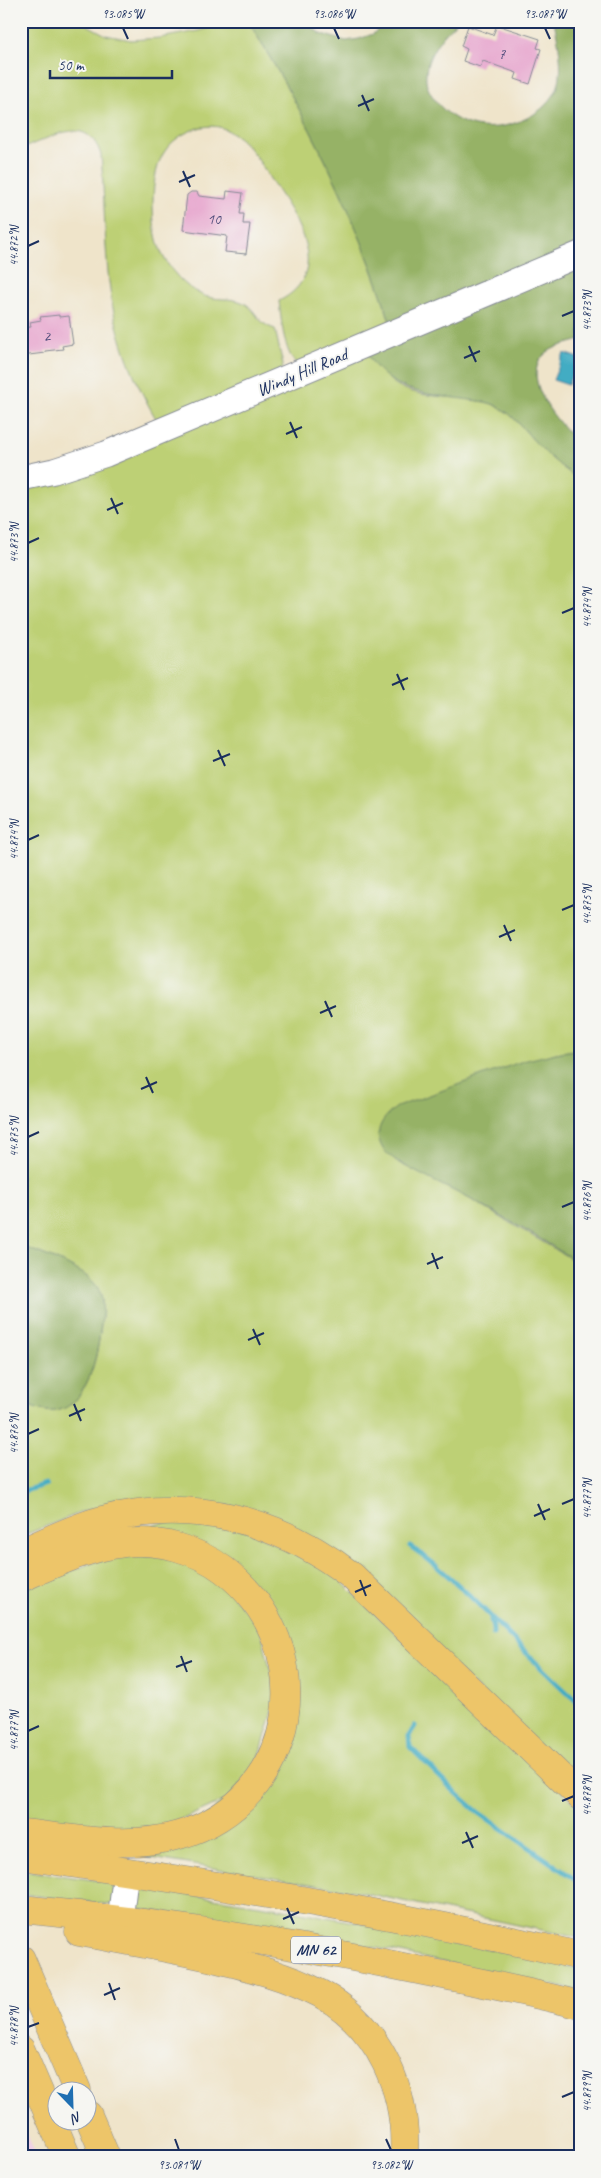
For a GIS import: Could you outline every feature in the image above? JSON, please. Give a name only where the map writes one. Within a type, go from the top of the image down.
[{"type":"main road","points":[[21,1552],[92,1523],[124,1515],[149,1512],[186,1511],[228,1516],[253,1522],[286,1535],[318,1552],[352,1576],[580,1796]]},
{"type":"main road","points":[[21,1578],[84,1552],[125,1543],[166,1545],[200,1556],[230,1575],[251,1595],[262,1610],[273,1628],[282,1652],[287,1690],[285,1720],[269,1765],[245,1797],[217,1819],[180,1835],[148,1841],[98,1840],[24,1849]]},
{"type":"main road","points":[[24,1849],[126,1871],[356,1908],[580,1956]]},
{"type":"main road","name":"MN 62","points":[[21,1909],[54,1920],[120,1920],[254,1939],[360,1958],[580,2005]]},
{"type":"main road","points":[[21,1922],[54,1920],[250,1967],[306,1986],[329,1999],[369,2034],[387,2064],[402,2111],[404,2157]]},
{"type":"main road","points":[[21,1959],[73,2080]]},
{"type":"main road","points":[[21,2050],[67,2157]]},
{"type":"main road","points":[[94,2130],[106,2157]]},
{"type":"street","name":"Windy Hill Road","points":[[21,478],[54,472],[106,454],[580,254]]},
{"type":"street","points":[[120,1920],[126,1871]]},
{"type":"shaded area","points":[[21,2121],[37,2157],[21,2157]]},
{"type":"green space","points":[[21,21],[80,21],[106,35],[131,40],[160,38],[198,31],[212,27],[219,21],[248,21],[290,93],[329,168],[363,246],[391,325],[297,364],[286,344],[279,301],[295,289],[304,276],[307,261],[305,244],[299,228],[258,159],[240,139],[233,133],[217,127],[209,126],[192,130],[176,139],[170,145],[160,161],[156,173],[153,216],[162,254],[178,277],[194,291],[211,298],[244,303],[252,309],[260,320],[275,329],[283,365],[282,370],[158,422],[128,361],[114,313],[107,262],[101,155],[95,142],[87,134],[77,131],[56,135],[21,149]]},
{"type":"green space","points":[[248,21],[303,21],[321,34],[346,41],[373,34],[389,21],[458,21],[440,40],[431,55],[426,72],[428,87],[440,106],[460,121],[481,127],[493,127],[516,123],[527,118],[541,109],[550,100],[556,91],[560,78],[560,54],[554,21],[580,21],[580,243],[391,325],[363,246],[329,168],[290,93]]},
{"type":"green space","points":[[580,263],[580,340],[556,347],[544,355],[538,365],[536,377],[539,389],[553,414],[562,426],[580,443],[580,480],[548,455],[515,419],[493,404],[421,393],[409,389],[397,384],[386,376],[376,367],[367,354]]},
{"type":"green space","points":[[367,354],[390,380],[402,388],[428,395],[471,399],[497,406],[515,419],[548,455],[580,480],[580,1049],[556,1053],[511,1066],[395,1161],[468,1198],[580,1264],[580,1783],[317,1540],[90,1509],[21,1536],[21,1401],[40,1410],[55,1411],[68,1406],[79,1396],[93,1366],[102,1320],[102,1301],[98,1289],[89,1278],[61,1262],[21,1246],[21,487]]},
{"type":"green space","points":[[580,1049],[580,1264],[539,1238],[468,1198],[397,1161],[383,1149],[379,1130],[387,1115],[397,1107],[523,1061]]},
{"type":"green space","points":[[21,1246],[81,1272],[95,1284],[101,1295],[102,1314],[97,1349],[87,1382],[79,1396],[68,1406],[55,1411],[40,1410],[21,1401]]},
{"type":"green space","points":[[186,1520],[250,1531],[332,1573],[580,1808],[580,1938],[360,1892],[139,1856],[175,1846],[289,1739],[258,1589],[95,1532]]},
{"type":"green space","points":[[113,1555],[171,1557],[218,1579],[260,1627],[277,1697],[257,1765],[227,1799],[163,1828],[116,1830],[21,1823],[21,1590]]},
{"type":"green space","points":[[21,1870],[116,1883],[113,1905],[21,1894]]},
{"type":"green space","points":[[134,1886],[279,1908],[439,1938],[580,1969],[580,1991],[363,1945],[256,1926],[131,1908]]},
{"type":"water","points":[[564,353],[578,358],[568,385],[553,380]]},
{"type":"building","points":[[497,25],[540,39],[537,48],[541,49],[530,84],[515,79],[517,73],[483,61],[480,67],[463,61],[467,49],[461,46],[468,26],[493,35]]},
{"type":"building","points":[[227,191],[243,193],[240,214],[244,214],[243,224],[250,224],[246,254],[225,252],[227,236],[183,230],[187,195],[191,192],[197,192],[199,196],[226,199]]},
{"type":"building","points":[[59,315],[59,317],[69,316],[73,344],[62,346],[63,349],[21,356],[21,328],[31,327],[30,322],[41,320],[40,317]]},
{"type":"waterway","points":[[21,1492],[46,1484]]},
{"type":"waterway","points":[[410,1546],[455,1582],[558,1685],[580,1704]]},
{"type":"waterway","points":[[491,1620],[493,1634]]},
{"type":"waterway","points":[[415,1726],[409,1736],[410,1747],[452,1789],[478,1812],[580,1883]]}]
